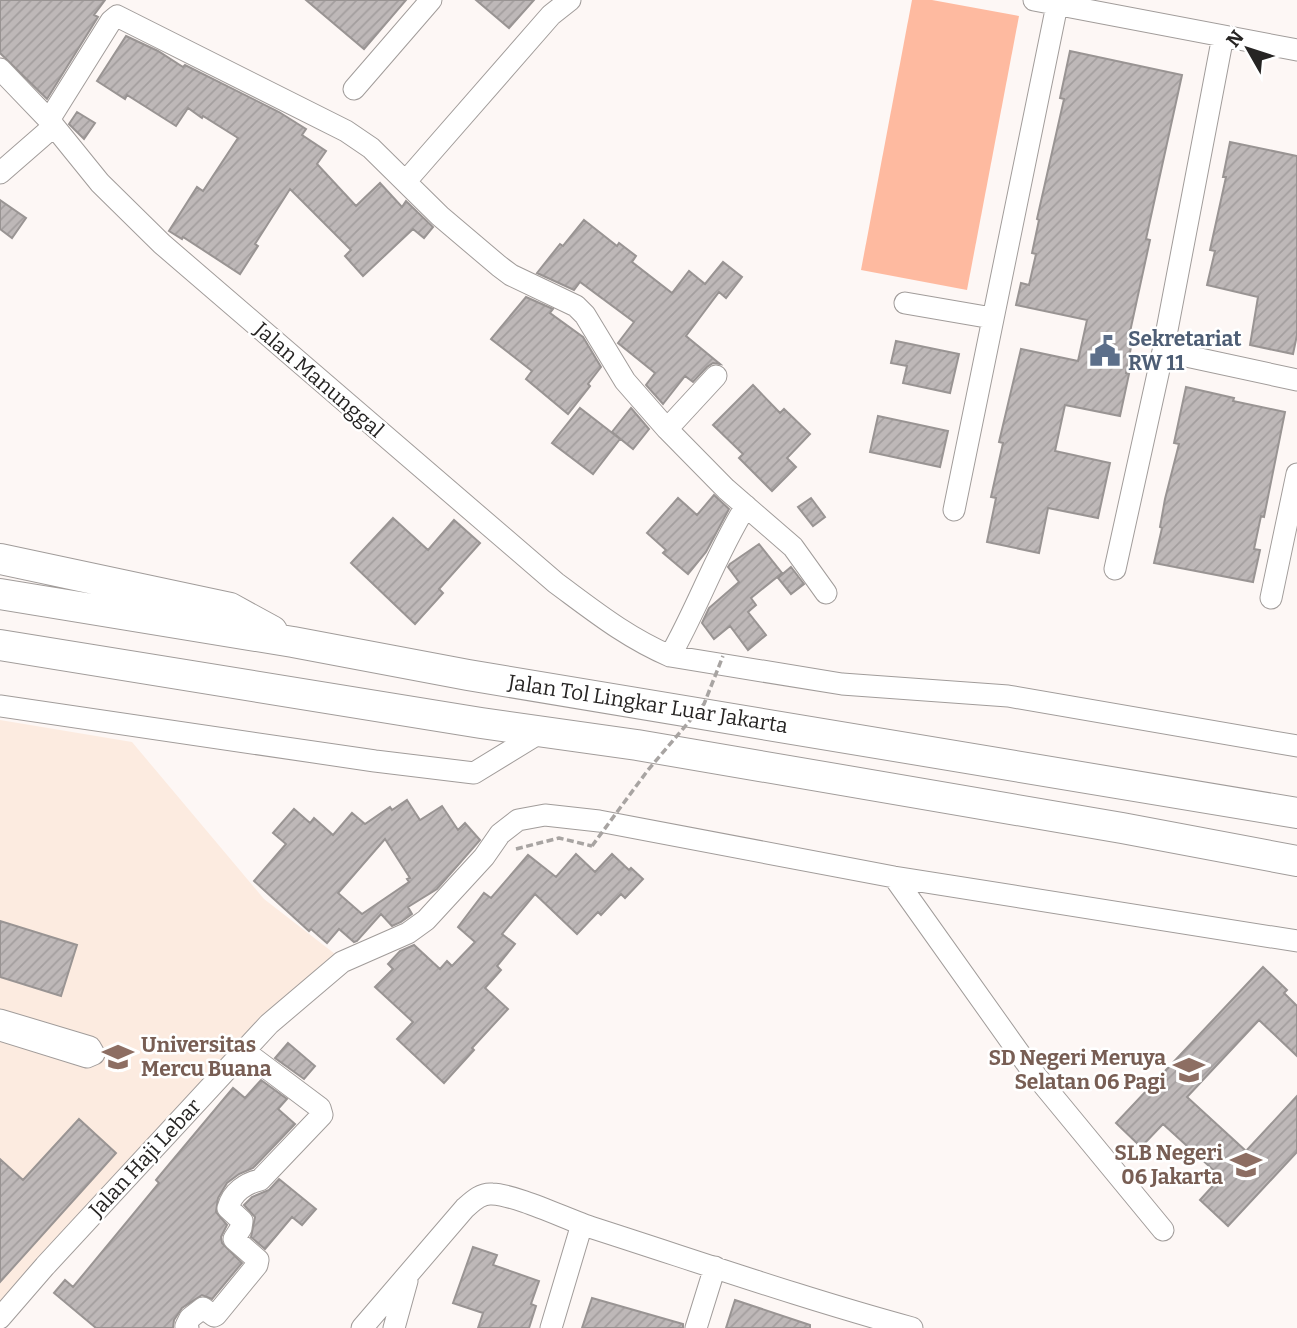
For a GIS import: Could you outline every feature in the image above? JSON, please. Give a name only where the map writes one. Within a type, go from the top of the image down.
[{"type":"highway","points":[[0,559],[230,608],[293,642]]},
{"type":"highway","name":"Jalan Tol Lingkar Luar Jakarta","points":[[0,594],[1297,813]]},
{"type":"highway","name":"Jalan Tol Lingkar Luar Jakarta","points":[[0,645],[637,745],[1122,828],[1297,862]]},
{"type":"street","points":[[354,89],[431,0]]},
{"type":"street","points":[[406,181],[551,15],[570,0]]},
{"type":"street","points":[[1034,0],[1297,50]]},
{"type":"street","points":[[954,510],[1057,5]]},
{"type":"street","points":[[0,173],[51,123],[111,21],[117,16],[346,131],[371,148],[440,216],[499,266],[511,275],[576,306],[585,315],[625,381],[667,429],[746,506],[793,547],[827,593]]},
{"type":"street","points":[[1115,569],[1163,351],[1223,36]]},
{"type":"street","name":"Jalan Manunggal","points":[[0,69],[51,123],[100,183],[140,224],[556,583],[625,634],[670,656],[842,684],[1008,696],[1297,746]]},
{"type":"street","points":[[905,303],[992,318]]},
{"type":"street","points":[[1163,351],[1297,380]]},
{"type":"street","points":[[667,429],[716,376]]},
{"type":"street","points":[[1271,598],[1297,474]]},
{"type":"street","points":[[670,656],[689,623],[729,533],[746,506]]},
{"type":"street","points":[[0,706],[474,773],[541,732]]},
{"type":"street","name":"Jalan Haji Lebar","points":[[0,1318],[269,1024],[342,962],[408,933],[426,920],[484,857],[500,834],[519,821],[545,815],[599,821],[894,877]]},
{"type":"street","points":[[894,877],[1297,941]]},
{"type":"street","points":[[894,877],[1032,1071],[1163,1230]]},
{"type":"street","points":[[0,1020],[90,1047],[94,1054],[87,1057],[0,1030]]},
{"type":"street","points":[[188,1328],[186,1326],[190,1318],[203,1308],[216,1315],[257,1265],[258,1260],[234,1239],[242,1221],[228,1208],[229,1202],[247,1183],[260,1180],[322,1115],[320,1108],[244,1051]]},
{"type":"street","points":[[362,1328],[475,1199],[489,1193],[715,1267],[846,1319],[912,1328]]},
{"type":"street","points":[[551,1328],[582,1224]]},
{"type":"street","points":[[696,1328],[715,1267]]},
{"type":"street","points":[[394,1328],[409,1275]]},
{"type":"path","points":[[484,857],[559,838],[592,846],[648,770],[704,704],[723,656]]},
{"type":"shaded area","points":[[912,0],[932,0],[1019,16],[967,290],[861,270]]},
{"type":"shaded area","name":"Universitas Mercu Buana","points":[[0,720],[132,742],[264,899],[335,954],[0,1324]]},
{"type":"building","points":[[0,0],[105,0],[94,15],[98,17],[47,99],[0,53]]},
{"type":"building","points":[[306,0],[406,0],[364,49]]},
{"type":"building","points":[[476,0],[534,0],[509,28]]},
{"type":"building","points":[[126,36],[158,51],[183,67],[185,65],[279,112],[306,129],[302,135],[326,151],[317,164],[356,206],[380,183],[402,207],[406,201],[433,227],[424,238],[413,229],[363,276],[345,256],[351,250],[290,189],[255,244],[258,246],[240,274],[183,237],[182,239],[169,231],[197,187],[203,191],[238,138],[188,108],[176,126],[127,95],[125,99],[97,81]]},
{"type":"building","points":[[1070,51],[1182,75],[1146,239],[1150,240],[1128,341],[1132,342],[1126,373],[1129,374],[1120,416],[1065,405],[1055,451],[1110,463],[1098,518],[1048,508],[1039,553],[987,542],[996,498],[991,497],[1003,443],[999,442],[1021,349],[1078,361],[1087,320],[1016,305],[1021,283],[1029,285],[1036,254],[1032,253],[1039,220],[1037,219],[1064,99],[1060,98]]},
{"type":"building","points":[[77,112],[95,123],[84,139],[69,124]]},
{"type":"building","points":[[1230,142],[1297,156],[1297,335],[1293,354],[1250,345],[1258,297],[1207,285],[1215,251],[1210,250],[1226,177],[1223,177]]},
{"type":"building","points":[[0,200],[26,218],[12,238],[0,229]]},
{"type":"building","points":[[584,220],[617,246],[619,243],[636,256],[632,262],[672,293],[689,271],[705,284],[723,262],[742,277],[726,298],[719,292],[686,336],[720,364],[713,363],[707,367],[693,382],[685,376],[663,404],[646,385],[655,373],[618,343],[634,322],[580,282],[574,290],[537,273]]},
{"type":"building","points":[[526,297],[553,309],[550,313],[583,337],[601,367],[568,414],[526,379],[532,371],[491,339]]},
{"type":"building","points":[[896,341],[959,354],[950,393],[903,383],[907,366],[891,363]]},
{"type":"building","points":[[753,385],[780,413],[784,409],[810,434],[787,458],[796,467],[772,491],[739,458],[743,454],[713,425]]},
{"type":"building","points":[[1186,387],[1285,412],[1264,517],[1261,516],[1254,549],[1260,550],[1253,582],[1154,563],[1165,499],[1179,444],[1174,443]]},
{"type":"building","points":[[580,408],[620,439],[593,474],[552,443]]},
{"type":"building","points":[[631,408],[649,429],[633,449],[612,432]]},
{"type":"building","points":[[878,416],[948,431],[940,467],[870,452]]},
{"type":"building","points":[[714,495],[729,509],[706,552],[688,574],[663,553],[666,550],[647,533],[678,498],[697,515]]},
{"type":"building","points":[[811,498],[825,517],[813,526],[798,507]]},
{"type":"building","points":[[393,518],[428,550],[454,520],[480,543],[439,589],[443,593],[415,624],[351,563]]},
{"type":"building","points":[[759,544],[782,573],[751,598],[756,605],[748,612],[766,635],[748,650],[730,626],[714,639],[702,623],[709,608],[739,582],[728,567],[730,564]]},
{"type":"building","points":[[791,567],[804,584],[791,594],[778,578]]},
{"type":"building","points":[[407,800],[420,820],[442,806],[458,830],[465,823],[480,840],[437,889],[408,907],[412,914],[401,922],[392,926],[381,914],[357,941],[354,942],[339,929],[327,943],[311,929],[309,931],[254,881],[286,844],[273,833],[294,809],[310,823],[314,818],[333,835],[352,813],[365,824],[390,807],[392,810]],"holes":[[[385,839],[410,878],[407,879],[409,882],[362,914],[338,893]]]},
{"type":"building","points":[[576,854],[595,872],[612,854],[643,879],[625,898],[621,894],[601,915],[598,912],[577,934],[535,894],[502,934],[515,944],[497,966],[501,970],[485,988],[508,1009],[444,1083],[397,1039],[413,1022],[375,987],[393,969],[388,964],[400,951],[414,945],[440,969],[447,961],[452,966],[475,942],[458,927],[484,893],[491,898],[528,855],[556,877]]},
{"type":"building","points":[[0,921],[77,945],[61,996],[0,977]]},
{"type":"building","name":"SD Negeri Meruya Selatan 06 Pagi","points":[[1263,967],[1287,990],[1284,993],[1297,1006],[1297,1056],[1259,1020],[1187,1097],[1246,1151],[1297,1096],[1297,1152],[1228,1226],[1200,1200],[1221,1177],[1163,1124],[1141,1147],[1116,1123]]},
{"type":"building","points":[[288,1043],[315,1066],[304,1079],[275,1058]]},
{"type":"building","points":[[261,1080],[287,1099],[278,1109],[295,1124],[253,1168],[227,1183],[218,1198],[216,1212],[227,1225],[221,1237],[222,1243],[242,1263],[212,1299],[202,1295],[182,1308],[174,1320],[173,1328],[96,1328],[54,1293],[65,1280],[73,1287],[159,1183],[156,1180],[233,1088],[245,1098]]},
{"type":"building","points":[[79,1119],[116,1153],[0,1282],[0,1159],[23,1180]]},
{"type":"building","points":[[279,1179],[316,1209],[302,1225],[292,1217],[265,1249],[251,1237],[255,1217],[244,1205],[252,1197],[269,1190]]},
{"type":"building","points":[[473,1247],[497,1255],[493,1265],[539,1281],[531,1304],[536,1306],[529,1328],[478,1328],[483,1313],[453,1303]]},
{"type":"building","points":[[592,1298],[683,1324],[683,1328],[582,1328]]},
{"type":"building","points":[[735,1300],[810,1325],[810,1328],[726,1328]]},
{"type":"place","name":"Sekretariat RW 11","points":[[1105,351]]},
{"type":"place","name":"Universitas Mercu Buana","points":[[118,1057]]},
{"type":"place","name":"SD Negeri Meruya Selatan 06 Pagi","points":[[1189,1070]]},
{"type":"place","name":"SLB Negeri 06 Jakarta","points":[[1246,1165]]}]
